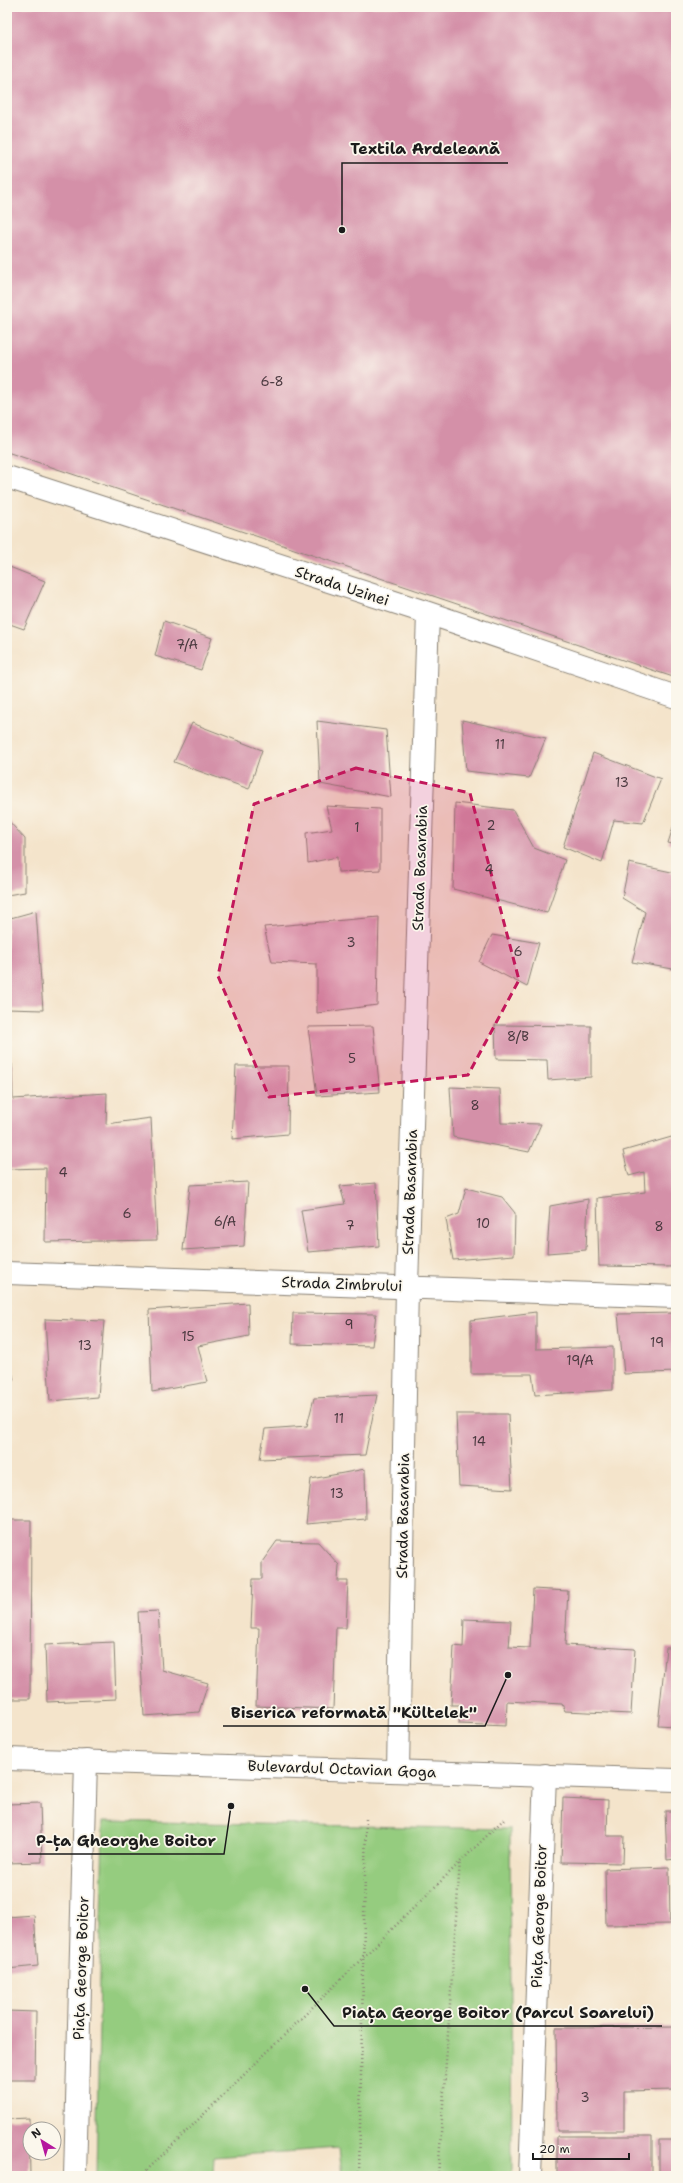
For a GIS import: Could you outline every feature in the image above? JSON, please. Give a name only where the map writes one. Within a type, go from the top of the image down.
[{"type":"street","name":"Strada Uzinei","points":[[7,477],[428,613],[676,697]]},
{"type":"street","name":"Strada Basarabia","points":[[398,1770],[407,1286],[428,613]]},
{"type":"street","name":"Strada Zimbrului","points":[[7,1273],[676,1296]]},
{"type":"street","name":"Bulevardul Octavian Goga","points":[[7,1759],[398,1770],[676,1780]]},
{"type":"street","name":"Piața George Boitor","points":[[75,2176],[86,1761]]},
{"type":"street","name":"Piața George Boitor","points":[[530,2176],[545,1775]]},
{"type":"path","points":[[359,2176],[366,1819]]},
{"type":"path","points":[[141,2176],[504,1819]]},
{"type":"path","points":[[438,2176],[460,1861]]},
{"type":"highlighted area","points":[[356,768],[470,793],[519,980],[468,1075],[269,1097],[218,976],[254,804]]},
{"type":"green space","points":[[103,1821],[510,1829],[512,2176],[342,2176],[339,2148],[214,2157],[213,2176],[96,2176]]},
{"type":"building","points":[[7,7],[676,7],[676,678],[7,452]]},
{"type":"building","points":[[7,566],[45,581],[24,629],[7,623]]},
{"type":"building","points":[[164,621],[212,638],[201,670],[155,656]]},
{"type":"building","points":[[462,720],[546,738],[529,778],[466,771]]},
{"type":"building","points":[[317,721],[386,730],[391,797],[320,784]]},
{"type":"building","points":[[192,723],[262,750],[249,789],[174,762]]},
{"type":"building","points":[[593,753],[661,779],[643,823],[614,820],[602,863],[563,847]]},
{"type":"building","points":[[455,803],[513,810],[534,848],[565,860],[547,913],[453,889]]},
{"type":"building","points":[[326,806],[380,809],[380,870],[338,872],[337,857],[308,863],[306,833],[332,829]]},
{"type":"building","points":[[676,818],[676,845],[668,843]]},
{"type":"building","points":[[7,819],[25,839],[25,892],[7,895]]},
{"type":"building","points":[[629,863],[676,873],[676,960],[673,969],[632,962],[645,912],[622,898]]},
{"type":"building","points":[[36,911],[43,1010],[7,1009],[7,919]]},
{"type":"building","points":[[379,917],[377,1005],[317,1013],[317,964],[272,962],[264,927]]},
{"type":"building","points":[[492,935],[539,943],[527,987],[479,962]]},
{"type":"building","points":[[495,1025],[591,1026],[591,1077],[548,1080],[547,1060],[496,1059]]},
{"type":"building","points":[[373,1026],[380,1092],[317,1096],[308,1027]]},
{"type":"building","points":[[12,1064],[13,1099],[107,1093],[106,1124],[151,1118],[157,1240],[45,1242],[46,1168],[7,1169],[7,1065]]},
{"type":"building","points":[[236,1066],[289,1066],[288,1134],[232,1139]]},
{"type":"building","points":[[450,1087],[500,1089],[501,1123],[541,1124],[529,1152],[453,1137]]},
{"type":"building","points":[[675,1136],[676,1267],[599,1266],[597,1198],[645,1192],[644,1172],[629,1176],[623,1151]]},
{"type":"building","points":[[248,1182],[244,1246],[183,1250],[190,1185]]},
{"type":"building","points":[[376,1183],[379,1246],[308,1252],[301,1210],[345,1204],[340,1186]]},
{"type":"building","points":[[466,1188],[502,1197],[515,1213],[514,1255],[453,1260],[446,1219],[459,1214]]},
{"type":"building","points":[[588,1199],[586,1250],[547,1253],[550,1206]]},
{"type":"building","points":[[248,1303],[249,1336],[198,1346],[207,1382],[152,1392],[149,1310]]},
{"type":"building","points":[[536,1312],[536,1349],[613,1347],[613,1390],[535,1395],[532,1374],[471,1374],[471,1320]]},
{"type":"building","points":[[293,1313],[376,1314],[372,1346],[292,1344]]},
{"type":"building","points":[[676,1313],[676,1372],[624,1374],[618,1314]]},
{"type":"building","points":[[45,1319],[104,1321],[98,1397],[50,1401]]},
{"type":"building","points":[[7,1351],[14,1380],[7,1381]]},
{"type":"building","points":[[377,1395],[365,1455],[260,1459],[265,1429],[307,1426],[314,1398]]},
{"type":"building","points":[[456,1414],[508,1414],[512,1489],[459,1486]]},
{"type":"building","points":[[365,1469],[366,1519],[306,1524],[311,1479]]},
{"type":"building","points":[[7,1520],[31,1520],[30,1699],[7,1699]]},
{"type":"building","points":[[277,1541],[318,1542],[339,1565],[338,1581],[348,1581],[346,1628],[336,1628],[333,1709],[256,1706],[259,1628],[251,1628],[253,1579],[262,1579],[262,1562]]},
{"type":"building","points":[[533,1589],[568,1591],[565,1645],[635,1649],[631,1714],[565,1711],[562,1704],[507,1701],[506,1726],[459,1724],[461,1705],[451,1705],[454,1646],[463,1647],[464,1619],[511,1621],[509,1647],[530,1648]]},
{"type":"building","points":[[158,1611],[162,1670],[208,1683],[199,1712],[144,1716],[138,1612]]},
{"type":"building","points":[[114,1642],[116,1699],[47,1702],[45,1645]]},
{"type":"building","points":[[666,1648],[676,1648],[676,1726],[658,1725]]},
{"type":"building","points":[[563,1798],[608,1800],[607,1836],[624,1836],[623,1863],[561,1862]]},
{"type":"building","points":[[40,1803],[42,1862],[7,1863],[7,1804]]},
{"type":"building","points":[[665,1811],[676,1811],[676,1859],[667,1860]]},
{"type":"building","points":[[669,1867],[670,1924],[606,1925],[605,1869]]},
{"type":"building","points":[[34,1915],[38,1966],[7,1969],[7,1917]]},
{"type":"building","points":[[7,2011],[36,2012],[35,2080],[7,2080]]},
{"type":"building","points":[[676,2027],[676,2090],[624,2091],[624,2131],[557,2131],[556,2028]]},
{"type":"building","points":[[29,2118],[29,2121],[22,2121],[22,2161],[30,2161],[30,2176],[7,2176],[7,2119]]},
{"type":"building","points":[[557,2136],[652,2136],[652,2176],[557,2176]]},
{"type":"building","points":[[659,2140],[676,2140],[676,2176],[659,2176]]},
{"type":"place","name":"Textila Ardeleană","points":[[342,230]]},
{"type":"place","name":"Biserica reformată \"Kültelek\"","points":[[508,1675]]},
{"type":"place","name":"P-ța Gheorghe Boitor","points":[[231,1806]]},
{"type":"place","name":"Piața George Boitor (Parcul Soarelui)","points":[[305,1989]]}]
